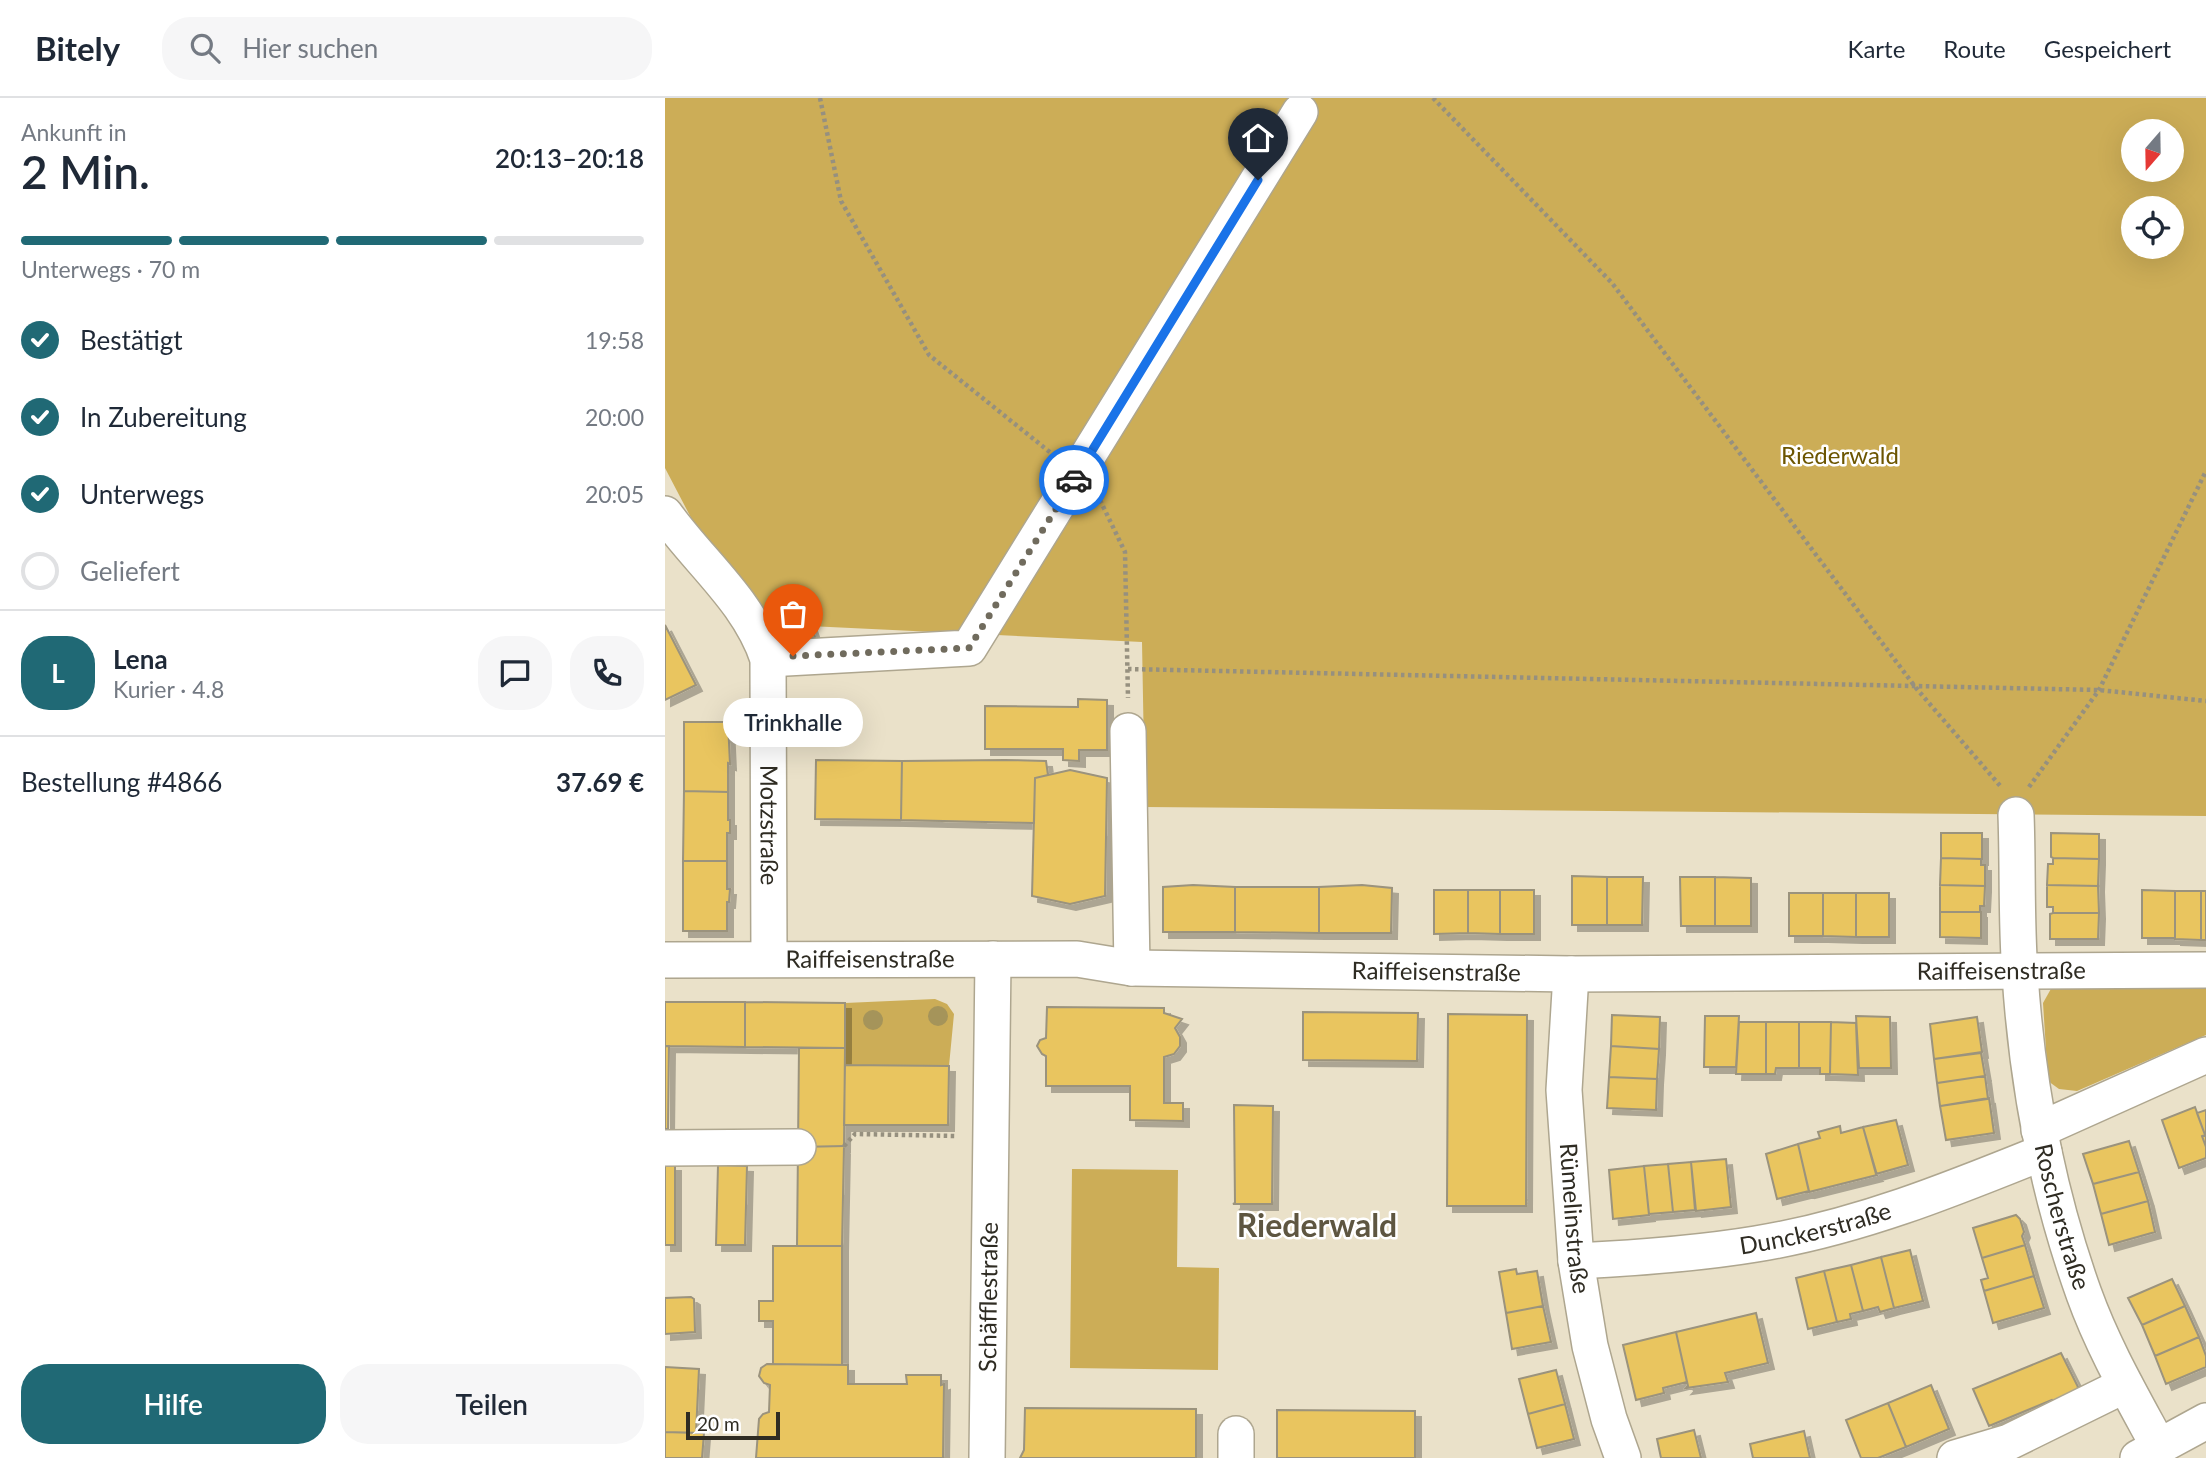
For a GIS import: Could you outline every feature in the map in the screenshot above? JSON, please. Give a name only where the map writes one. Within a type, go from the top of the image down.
[{"type":"street","points":[[768,659],[969,648],[1300,112]]},
{"type":"street","name":"Motzstraße","points":[[665,514],[681,537],[720,579],[755,626],[768,659],[769,960]]},
{"type":"street","points":[[1128,731],[1132,968]]},
{"type":"street","name":"Roscherstraße","points":[[2015,801],[2019,972],[2030,1076],[2041,1141],[2064,1232],[2085,1297],[2125,1385],[2148,1452]]},
{"type":"street","name":"Schäfflestraße","points":[[987,1458],[993,958]]},
{"type":"street","name":"Raiffeisenstraße","points":[[665,960],[1077,959],[1132,968],[1570,974],[2206,970]]},
{"type":"street","name":"Rümelinstraße","points":[[1570,974],[1564,1090],[1576,1261],[1590,1346],[1609,1419],[1623,1458]]},
{"type":"street","points":[[2041,1141],[2206,1055]]},
{"type":"street","name":"Dunckerstraße","points":[[1576,1261],[1677,1255],[1758,1244],[1840,1226],[1931,1198],[2041,1141]]},
{"type":"street","points":[[665,1148],[798,1147]]},
{"type":"street","points":[[1955,1458],[2009,1441],[2125,1385]]},
{"type":"street","points":[[2148,1452],[2206,1421]]},
{"type":"path","points":[[820,98],[841,201],[929,355],[1097,494],[1125,552],[1128,731]]},
{"type":"path","points":[[1433,98],[1612,283],[1916,688],[2015,801],[2099,690],[2206,471]]},
{"type":"path","points":[[1128,669],[2099,690],[2206,701]]},
{"type":"path","points":[[844,1146],[855,1135],[990,1136]]},
{"type":"green space","name":"Riederwald","points":[[665,98],[2206,98],[2206,816],[1145,807],[1142,642],[746,623],[665,468]]},
{"type":"green space","points":[[2206,984],[2206,1035],[2077,1091],[2059,1089],[2048,1081],[2043,1003],[2052,987]]},
{"type":"green space","points":[[935,999],[947,1004],[954,1014],[949,1066],[845,1065],[845,1003]]},
{"type":"green space","points":[[1072,1169],[1178,1170],[1177,1267],[1219,1268],[1218,1370],[1070,1368]]},
{"type":"building","points":[[805,607],[815,637],[798,643],[787,613]]},
{"type":"building","points":[[665,625],[696,685],[665,700]]},
{"type":"building","points":[[1078,699],[1107,700],[1107,750],[1079,750],[1079,761],[1063,760],[1063,749],[985,749],[985,706],[1078,707]]},
{"type":"building","points":[[684,722],[728,722],[728,792],[684,791]]},
{"type":"building","points":[[816,760],[902,761],[901,820],[815,819]]},
{"type":"building","points":[[902,761],[1046,761],[1048,775],[1035,778],[1034,823],[901,820]]},
{"type":"building","points":[[1070,770],[1107,778],[1105,896],[1070,904],[1032,896],[1035,778]]},
{"type":"building","points":[[684,791],[728,792],[730,833],[727,833],[727,861],[683,861]]},
{"type":"building","points":[[1941,833],[1982,833],[1982,859],[1941,858]]},
{"type":"building","points":[[2051,833],[2099,834],[2099,859],[2051,857]]},
{"type":"building","points":[[1941,858],[1981,859],[1981,865],[1985,865],[1985,886],[1940,885]]},
{"type":"building","points":[[2053,858],[2099,859],[2098,886],[2047,885],[2048,864],[2053,864]]},
{"type":"building","points":[[683,861],[727,861],[727,889],[730,889],[727,931],[683,931]]},
{"type":"building","points":[[1572,876],[1607,877],[1607,925],[1572,925]]},
{"type":"building","points":[[1607,877],[1643,877],[1642,925],[1607,925]]},
{"type":"building","points":[[1680,877],[1715,877],[1715,926],[1681,926]]},
{"type":"building","points":[[1715,877],[1751,878],[1751,926],[1715,926]]},
{"type":"building","points":[[1362,885],[1392,888],[1391,933],[1319,933],[1319,887]]},
{"type":"building","points":[[1940,885],[1985,886],[1984,906],[1980,906],[1980,912],[1940,912]]},
{"type":"building","points":[[2047,885],[2098,886],[2099,913],[2053,913],[2053,907],[2047,907]]},
{"type":"building","points":[[1163,887],[1235,887],[1235,932],[1163,932]]},
{"type":"building","points":[[1235,887],[1319,887],[1319,933],[1235,932]]},
{"type":"building","points":[[1434,890],[1468,890],[1468,933],[1434,934]]},
{"type":"building","points":[[1468,890],[1500,890],[1500,934],[1468,933]]},
{"type":"building","points":[[1500,890],[1534,890],[1534,934],[1500,934]]},
{"type":"building","points":[[2142,890],[2175,891],[2175,938],[2142,938]]},
{"type":"building","points":[[2175,891],[2201,891],[2201,940],[2175,939]]},
{"type":"building","points":[[2201,891],[2206,891],[2206,940],[2201,940]]},
{"type":"building","points":[[1789,893],[1823,893],[1823,936],[1789,936]]},
{"type":"building","points":[[1823,893],[1856,893],[1856,937],[1823,936]]},
{"type":"building","points":[[1856,893],[1889,893],[1889,937],[1856,937]]},
{"type":"building","points":[[1940,912],[1981,912],[1981,938],[1940,937]]},
{"type":"building","points":[[2099,913],[2098,939],[2050,939],[2050,914]]},
{"type":"building","points":[[665,1002],[745,1002],[745,1047],[665,1046]]},
{"type":"building","points":[[745,1002],[845,1003],[845,1048],[745,1047]]},
{"type":"building","points":[[1047,1007],[1164,1008],[1164,1013],[1182,1019],[1175,1028],[1180,1037],[1180,1046],[1174,1054],[1164,1057],[1164,1103],[1183,1103],[1183,1121],[1130,1120],[1130,1086],[1046,1086],[1046,1056],[1037,1046],[1040,1040],[1046,1038]]},
{"type":"building","points":[[1303,1012],[1418,1013],[1417,1061],[1303,1060]]},
{"type":"building","points":[[1448,1014],[1527,1015],[1526,1206],[1447,1206]]},
{"type":"building","points":[[1612,1015],[1660,1017],[1659,1049],[1611,1046]]},
{"type":"building","points":[[1705,1016],[1739,1016],[1736,1067],[1704,1067]]},
{"type":"building","points":[[1856,1016],[1890,1017],[1891,1068],[1859,1068]]},
{"type":"building","points":[[1977,1017],[1982,1052],[1934,1059],[1930,1024]]},
{"type":"building","points":[[1739,1022],[1766,1022],[1766,1074],[1736,1074]]},
{"type":"building","points":[[1766,1022],[1799,1022],[1799,1068],[1776,1068],[1775,1074],[1766,1074]]},
{"type":"building","points":[[1799,1022],[1831,1022],[1830,1074],[1820,1074],[1820,1068],[1799,1068]]},
{"type":"building","points":[[1831,1022],[1856,1023],[1858,1075],[1830,1074]]},
{"type":"building","points":[[665,1046],[669,1046],[668,1129],[665,1129]]},
{"type":"building","points":[[1611,1046],[1659,1049],[1657,1079],[1609,1077]]},
{"type":"building","points":[[799,1048],[845,1048],[844,1146],[798,1147]]},
{"type":"building","points":[[1981,1053],[1985,1076],[1937,1083],[1934,1059]]},
{"type":"building","points":[[845,1065],[949,1066],[948,1125],[844,1125]]},
{"type":"building","points":[[1985,1076],[1988,1099],[1940,1106],[1937,1083]]},
{"type":"building","points":[[1609,1077],[1657,1079],[1656,1110],[1607,1108]]},
{"type":"building","points":[[1989,1098],[1994,1133],[1946,1140],[1940,1106]]},
{"type":"building","points":[[1234,1105],[1273,1106],[1272,1204],[1233,1204]]},
{"type":"building","points":[[2195,1107],[2205,1135],[2202,1136],[2206,1158],[2179,1168],[2162,1120]]},
{"type":"building","points":[[2206,1110],[2206,1147],[2202,1136],[2205,1135],[2197,1113]]},
{"type":"building","points":[[1896,1120],[1908,1165],[1876,1174],[1863,1127]]},
{"type":"building","points":[[1840,1126],[1841,1133],[1863,1127],[1877,1175],[1809,1192],[1798,1144],[1820,1138],[1818,1132]]},
{"type":"building","points":[[2129,1141],[2139,1172],[2093,1184],[2083,1154]]},
{"type":"building","points":[[1798,1144],[1809,1191],[1777,1199],[1766,1154]]},
{"type":"building","points":[[844,1146],[842,1246],[797,1246],[798,1147]]},
{"type":"building","points":[[1726,1159],[1731,1207],[1696,1211],[1691,1162]]},
{"type":"building","points":[[1691,1162],[1695,1210],[1673,1212],[1668,1164]]},
{"type":"building","points":[[1668,1164],[1673,1212],[1649,1214],[1644,1166]]},
{"type":"building","points":[[665,1165],[675,1165],[675,1245],[665,1245]]},
{"type":"building","points":[[718,1165],[747,1166],[745,1245],[716,1245]]},
{"type":"building","points":[[1644,1166],[1649,1215],[1613,1219],[1609,1170]]},
{"type":"building","points":[[2139,1172],[2148,1201],[2101,1214],[2093,1184]]},
{"type":"building","points":[[2148,1201],[2155,1232],[2109,1245],[2101,1214]]},
{"type":"building","points":[[2016,1215],[2024,1232],[2022,1236],[2025,1245],[1982,1258],[1973,1228]]},
{"type":"building","points":[[2025,1245],[2034,1276],[1984,1291],[1981,1280],[1988,1278],[1982,1258]]},
{"type":"building","points":[[773,1246],[842,1246],[842,1365],[773,1364],[773,1321],[759,1321],[759,1301],[773,1301]]},
{"type":"building","points":[[1910,1250],[1923,1301],[1894,1308],[1881,1257]]},
{"type":"building","points":[[1881,1257],[1894,1308],[1880,1312],[1878,1307],[1863,1311],[1851,1265]]},
{"type":"building","points":[[1851,1265],[1863,1311],[1850,1314],[1851,1319],[1837,1322],[1824,1271]]},
{"type":"building","points":[[1516,1269],[1517,1274],[1537,1271],[1543,1306],[1506,1313],[1499,1272]]},
{"type":"building","points":[[1824,1271],[1837,1322],[1808,1329],[1796,1278]]},
{"type":"building","points":[[2034,1276],[2044,1308],[1993,1323],[1984,1291]]},
{"type":"building","points":[[2172,1279],[2185,1306],[2142,1325],[2128,1298]]},
{"type":"building","points":[[665,1298],[694,1299],[695,1332],[665,1334]]},
{"type":"building","points":[[1543,1306],[1551,1342],[1512,1349],[1506,1313]]},
{"type":"building","points":[[2185,1306],[2199,1337],[2155,1356],[2142,1325]]},
{"type":"building","points":[[1756,1313],[1768,1363],[1725,1373],[1728,1382],[1686,1388],[1688,1386],[1676,1332]]},
{"type":"building","points":[[1676,1332],[1687,1382],[1663,1388],[1664,1393],[1636,1400],[1623,1345]]},
{"type":"building","points":[[2199,1337],[2206,1356],[2206,1367],[2166,1384],[2155,1356]]},
{"type":"building","points":[[2061,1353],[2078,1387],[2076,1393],[1989,1426],[1973,1389]]},
{"type":"building","points":[[767,1364],[848,1365],[848,1384],[907,1384],[906,1375],[941,1375],[941,1385],[944,1384],[943,1458],[756,1458],[759,1419],[769,1412],[770,1385],[764,1383],[759,1376],[761,1368]]},
{"type":"building","points":[[665,1367],[699,1369],[696,1433],[665,1432]]},
{"type":"building","points":[[1556,1370],[1565,1404],[1528,1414],[1519,1379]]},
{"type":"building","points":[[1931,1385],[1949,1429],[1906,1447],[1888,1403]]},
{"type":"building","points":[[1888,1403],[1906,1447],[1878,1458],[1861,1458],[1846,1420]]},
{"type":"building","points":[[1565,1404],[1574,1439],[1537,1448],[1528,1414]]},
{"type":"building","points":[[1025,1408],[1196,1409],[1196,1458],[1020,1458],[1024,1450]]},
{"type":"building","points":[[1277,1410],[1415,1411],[1415,1458],[1277,1458]]},
{"type":"building","points":[[1694,1430],[1701,1458],[1661,1458],[1657,1439]]},
{"type":"building","points":[[1804,1431],[1810,1458],[1753,1458],[1750,1444]]},
{"type":"building","points":[[665,1432],[704,1433],[702,1458],[665,1458]]},
{"type":"way so far","points":[[793,656],[969,648],[1074,480]]},
{"type":"place","name":"Trinkhalle","points":[[793,656]]},
{"type":"district","name":"Riederwald","points":[[1317,1226]]},
{"type":"route","points":[[1074,480],[1258,180]]}]
